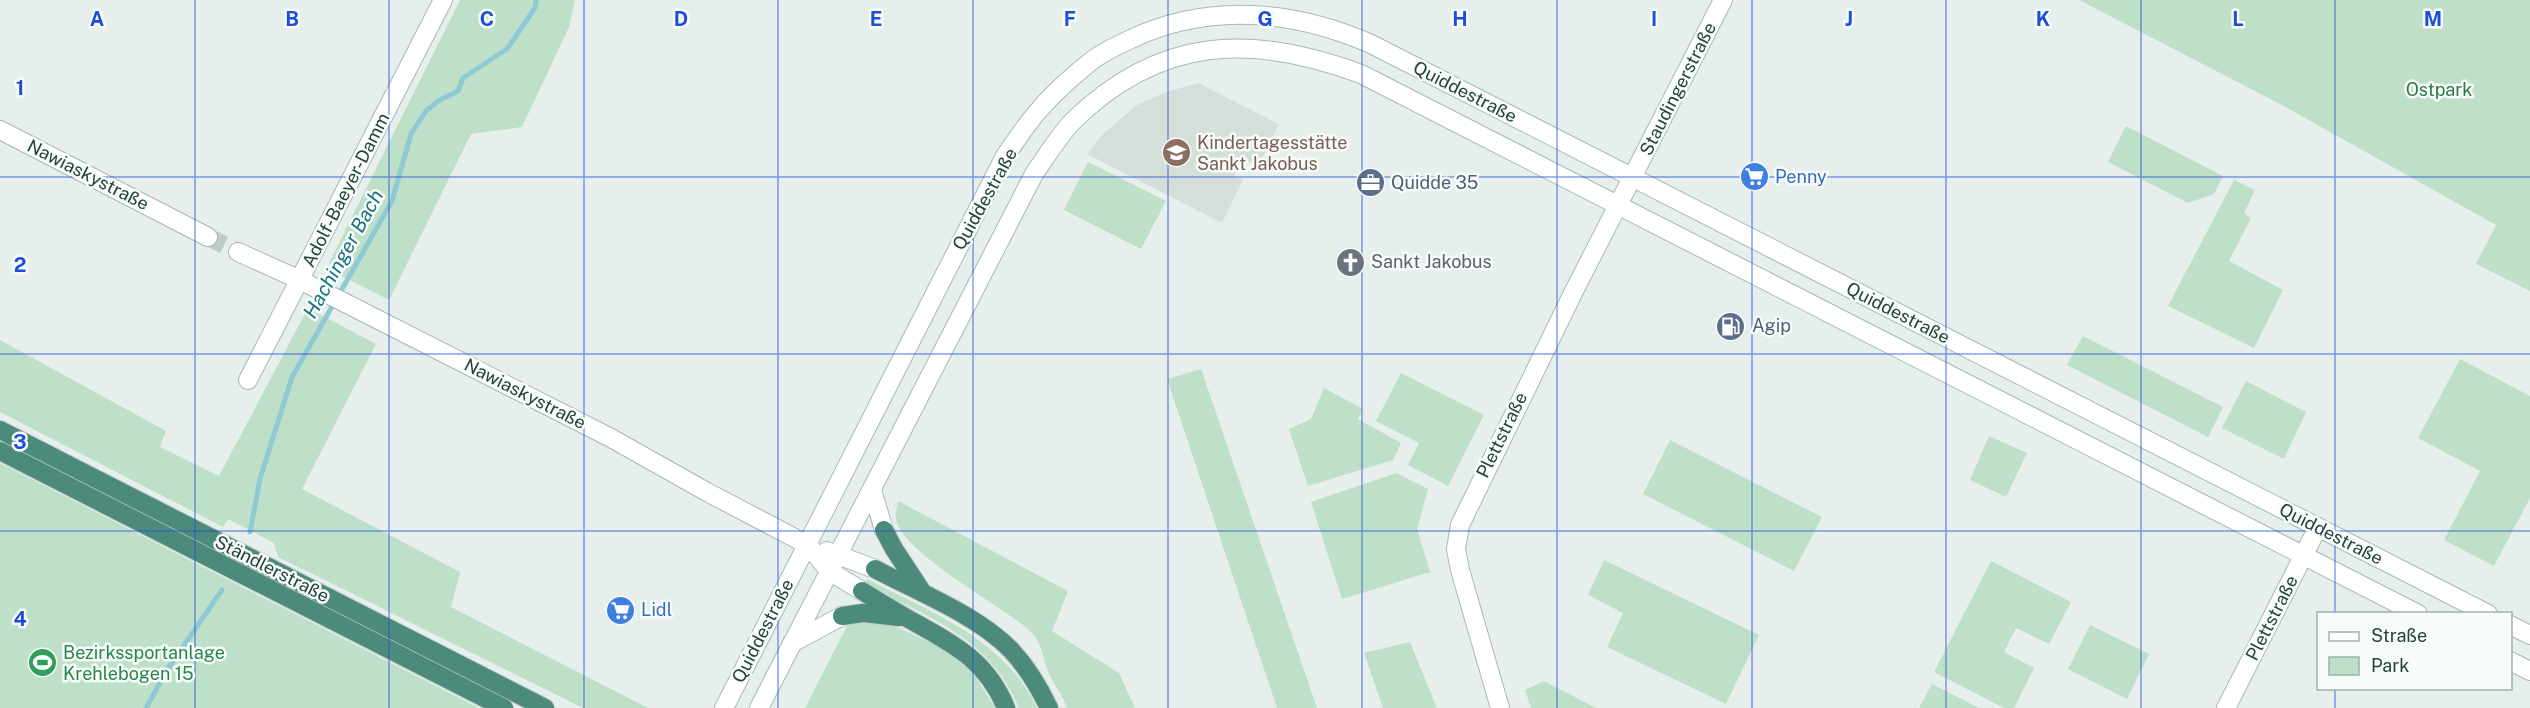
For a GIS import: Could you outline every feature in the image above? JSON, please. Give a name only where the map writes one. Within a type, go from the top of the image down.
[{"type":"highway","name":"Ständlerstraße","points":[[0,430],[544,708]]},
{"type":"highway","name":"Ständlerstraße","points":[[0,451],[504,708]]},
{"type":"highway","points":[[884,530],[924,595]]},
{"type":"highway","points":[[875,569],[979,625],[1011,650],[1037,684],[1049,708]]},
{"type":"highway","points":[[862,591],[938,634],[974,660],[992,680],[1006,708]]},
{"type":"highway","points":[[842,616],[863,613],[907,618]]},
{"type":"main road","name":"Adolf-Baeyer-Damm","points":[[248,380],[443,0]]},
{"type":"main road","name":"Staudingerstraße","points":[[1632,178],[1723,0]]},
{"type":"main road","name":"Quiddestraße","points":[[724,708],[1005,156],[1040,108],[1091,61],[1144,33],[1202,16],[1236,14],[1268,14],[1340,31],[2484,612]]},
{"type":"main road","name":"Quiddestraße","points":[[759,708],[1034,174],[1071,124],[1112,88],[1159,64],[1206,49],[1236,47],[1265,48],[1331,63],[1361,74],[2414,612]]},
{"type":"main road","name":"Nawiaskystraße","points":[[0,130],[208,237]]},
{"type":"main road","name":"Plettstraße","points":[[1500,708],[1460,570],[1456,549],[1460,525],[1569,300],[1632,178]]},
{"type":"main road","name":"Nawiaskystraße","points":[[238,252],[300,280],[611,438],[808,545]]},
{"type":"main road","points":[[872,490],[884,530]]},
{"type":"main road","name":"Plettstraße","points":[[2226,708],[2318,527]]},
{"type":"main road","points":[[808,545],[875,569]]},
{"type":"main road","points":[[808,545],[829,572],[862,591]]},
{"type":"main road","points":[[792,643],[842,616]]},
{"type":"main road","points":[[2512,626],[2530,635]]},
{"type":"main road","points":[[2512,662],[2530,671]]},
{"type":"shaded area","name":"Kindertagesstätte Sankt Jakobus","points":[[1198,83],[1279,124],[1258,166],[1243,159],[1234,176],[1243,180],[1222,223],[1087,154],[1103,134],[1137,105],[1166,92]]},
{"type":"green space","points":[[460,0],[575,0],[569,27],[522,127],[471,134],[389,300],[334,272],[329,263]]},
{"type":"green space","name":"Ostpark","points":[[2079,0],[2530,0],[2530,291],[2476,264],[2496,225],[2280,104]]},
{"type":"green space","points":[[2126,126],[2223,176],[2214,194],[2188,203],[2108,162]]},
{"type":"green space","points":[[1088,162],[1166,201],[1141,249],[1064,210]]},
{"type":"green space","points":[[2234,180],[2255,190],[2244,213],[2251,218],[2229,261],[2283,290],[2254,348],[2168,306]]},
{"type":"green space","points":[[308,308],[376,344],[302,489],[460,572],[451,607],[648,708],[583,708],[278,557],[274,543],[228,519],[223,527],[0,412],[0,340],[166,431],[160,447],[219,476]]},
{"type":"green space","points":[[2083,336],[2223,407],[2208,437],[2067,365]]},
{"type":"green space","points":[[2460,359],[2530,396],[2530,498],[2494,566],[2444,540],[2480,471],[2418,438]]},
{"type":"green space","points":[[1201,369],[1317,708],[1277,708],[1167,379]]},
{"type":"green space","points":[[1401,373],[1484,415],[1448,486],[1408,465],[1419,443],[1376,421]]},
{"type":"green space","points":[[2246,381],[2306,412],[2284,459],[2222,428]]},
{"type":"green space","points":[[1324,388],[1363,409],[1358,419],[1401,443],[1393,460],[1308,486],[1289,429],[1311,419]]},
{"type":"green space","points":[[1989,436],[2027,453],[2006,497],[1970,480]]},
{"type":"green space","points":[[1670,440],[1822,517],[1794,571],[1643,494]]},
{"type":"green space","points":[[0,463],[479,708],[0,708]]},
{"type":"green space","points":[[1396,473],[1428,489],[1417,529],[1430,572],[1342,599],[1311,502]]},
{"type":"green space","points":[[898,501],[1068,591],[1052,631],[1119,673],[1135,708],[1067,708],[1050,676],[1039,644],[1029,630],[954,578],[916,547],[903,533],[896,519]]},
{"type":"green space","points":[[1604,560],[1759,635],[1726,704],[1607,647],[1623,613],[1588,595]]},
{"type":"green space","points":[[1991,561],[2071,602],[2049,644],[2016,628],[2004,652],[2034,668],[2014,708],[2004,708],[1934,672]]},
{"type":"green space","points":[[867,579],[940,616],[985,645],[1006,663],[1023,684],[1037,708],[1019,708],[1007,684],[974,646],[933,619],[864,584]]},
{"type":"green space","points":[[850,620],[888,623],[942,648],[973,673],[995,708],[805,708]]},
{"type":"green space","points":[[2090,625],[2149,654],[2127,699],[2068,669]]},
{"type":"green space","points":[[1410,642],[1437,708],[1383,708],[1364,653]]},
{"type":"green space","points":[[1544,681],[1596,708],[1531,708],[1525,690]]},
{"type":"green space","points":[[1932,684],[1979,708],[1919,708]]},
{"type":"waterway","name":"Hachinger Bach","points":[[250,532],[260,479],[292,377],[392,201],[411,134],[426,111],[438,101],[458,91],[463,78],[507,49],[535,8],[536,0]]},
{"type":"waterway","name":"Hachinger Bach","points":[[146,708],[167,670],[222,590]]},
{"type":"tunnel","points":[[208,237],[238,252]]},
{"type":"place","name":"Kindertagesstätte Sankt Jakobus","points":[[1176,153]]},
{"type":"place","name":"Penny","points":[[1754,177]]},
{"type":"place","name":"Quidde 35","points":[[1370,183]]},
{"type":"place","name":"Sankt Jakobus","points":[[1350,262]]},
{"type":"place","name":"Agip","points":[[1731,326]]},
{"type":"place","name":"Lidl","points":[[620,610]]},
{"type":"place","name":"Bezirkssportanlage Krehlebogen 15","points":[[42,663]]}]
